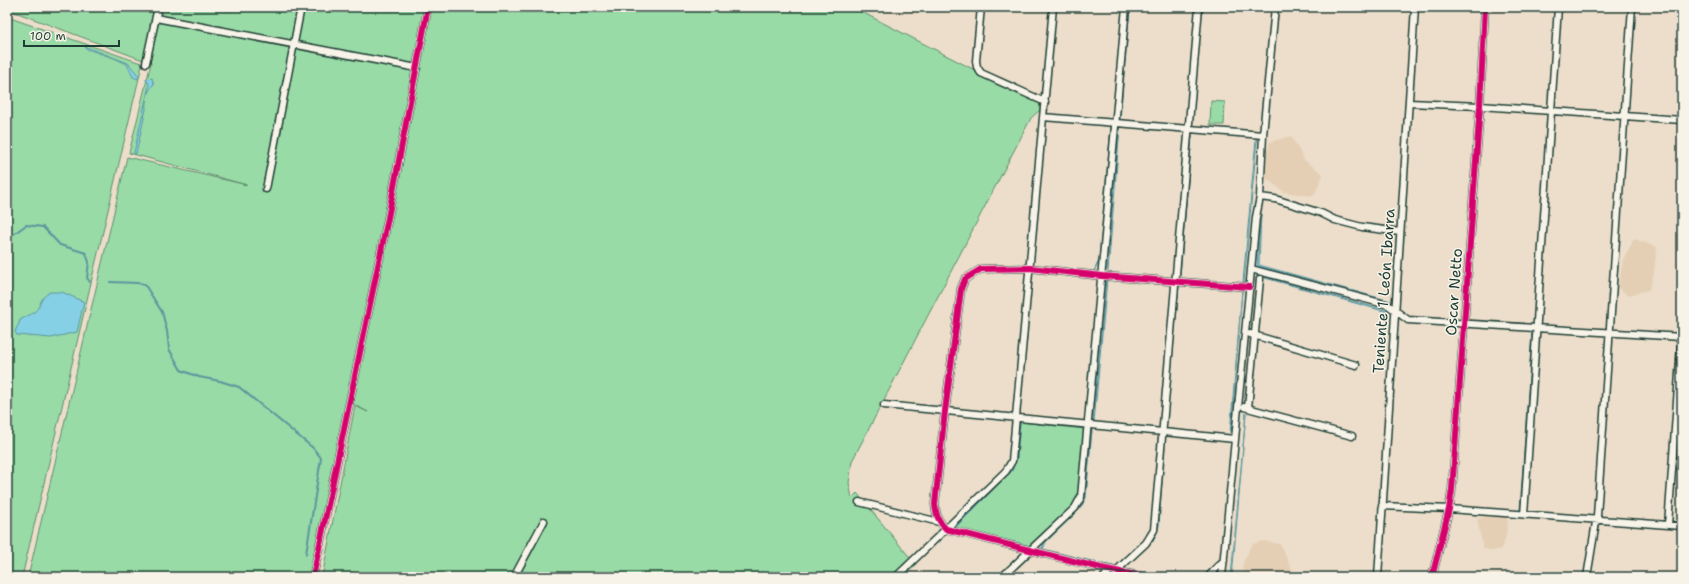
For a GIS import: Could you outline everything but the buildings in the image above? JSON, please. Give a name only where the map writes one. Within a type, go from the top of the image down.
[{"type":"street","points":[[146,63],[158,7]]},
{"type":"street","points":[[266,189],[301,7]]},
{"type":"street","points":[[313,577],[388,218],[428,7]]},
{"type":"street","points":[[981,7],[976,61],[977,67],[981,72],[1045,102]]},
{"type":"street","points":[[896,577],[1010,467],[1014,454],[1053,7]]},
{"type":"street","points":[[1002,577],[1075,508],[1082,497],[1126,7]]},
{"type":"street","points":[[1104,577],[1146,543],[1154,530],[1199,7]]},
{"type":"street","points":[[1222,577],[1256,217],[1260,197],[1263,135],[1275,7]]},
{"type":"street","name":"Teniente 1 León Ibarra","points":[[1378,577],[1415,7]]},
{"type":"street","name":"Oscar Netto","points":[[1432,577],[1449,509],[1480,106],[1485,7]]},
{"type":"street","points":[[1524,515],[1558,7]]},
{"type":"street","points":[[1587,577],[1596,520],[1632,7]]},
{"type":"street","points":[[156,18],[417,68]]},
{"type":"street","points":[[1409,103],[1480,106],[1682,120]]},
{"type":"street","points":[[1043,117],[1263,135]]},
{"type":"street","points":[[1260,197],[1275,199],[1321,213],[1335,220],[1362,227],[1400,232]]},
{"type":"street","points":[[1145,577],[946,529],[939,522],[936,516],[936,504],[945,411],[961,289],[965,279],[981,269],[1030,268],[1102,276],[1249,287]]},
{"type":"street","points":[[1251,269],[1261,275],[1388,305],[1408,320],[1682,337]]},
{"type":"street","points":[[1248,408],[1261,275]]},
{"type":"street","points":[[1668,525],[1682,332]]},
{"type":"street","points":[[1245,333],[1356,365]]},
{"type":"street","points":[[884,405],[1236,439]]},
{"type":"street","points":[[1238,405],[1352,436]]},
{"type":"street","points":[[859,502],[939,522]]},
{"type":"street","points":[[1382,506],[1449,509],[1682,526]]},
{"type":"street","points":[[514,577],[544,521]]},
{"type":"street","points":[[1208,577],[1224,560]]},
{"type":"shaded area","points":[[1291,136],[1305,161],[1323,174],[1314,196],[1284,192],[1267,179],[1264,165],[1270,142]]},
{"type":"shaded area","points":[[1634,239],[1657,247],[1654,272],[1649,290],[1628,295],[1618,288],[1623,260]]},
{"type":"shaded area","points":[[1494,514],[1506,516],[1508,522],[1505,540],[1501,549],[1492,551],[1483,548],[1477,519]]},
{"type":"shaded area","points":[[1263,541],[1280,544],[1293,572],[1288,577],[1245,577],[1242,568],[1250,548],[1253,544]]},
{"type":"green space","points":[[7,7],[428,7],[312,577],[28,577],[127,157],[247,185],[129,153],[151,63],[7,9]]},
{"type":"green space","points":[[429,7],[852,7],[1039,103],[1040,110],[1031,118],[852,461],[849,483],[852,498],[857,493],[916,565],[903,577],[322,577],[355,406],[368,412],[351,403]]},
{"type":"green space","points":[[7,17],[141,63],[142,65],[22,577],[7,577]]},
{"type":"green space","points":[[1211,101],[1225,102],[1224,125],[1210,125]]},
{"type":"green space","points":[[1020,422],[1085,429],[1078,493],[1075,503],[1027,547],[953,528],[1011,470],[1016,456]]},
{"type":"water","points":[[1130,7],[1120,119],[1119,119]]},
{"type":"water","points":[[84,46],[128,63],[139,76],[138,79],[133,77],[127,64],[87,49]]},
{"type":"water","points":[[152,78],[154,84],[147,95],[146,109],[136,154],[134,153],[149,85],[146,79]]},
{"type":"water","points":[[1111,127],[1100,261],[1094,271],[1099,260]]},
{"type":"water","points":[[1119,128],[1120,128],[1107,271]]},
{"type":"water","points":[[1192,135],[1180,276],[1179,276]]},
{"type":"water","points":[[1256,139],[1257,139],[1243,282]]},
{"type":"water","points":[[1261,213],[1259,265],[1390,301],[1257,266]]},
{"type":"water","points":[[1257,275],[1388,311],[1387,312],[1258,276],[1252,329]]},
{"type":"water","points":[[1106,279],[1107,280],[1093,422]]},
{"type":"water","points":[[1178,286],[1179,286],[1166,428]]},
{"type":"water","points":[[1242,291],[1231,433],[1230,433]]},
{"type":"water","points":[[50,292],[62,292],[84,302],[77,332],[51,338],[17,335],[15,332],[20,320],[36,310],[44,297]]},
{"type":"water","points":[[1532,332],[1521,510],[1520,510]]},
{"type":"water","points":[[1246,413],[1232,577],[1231,577]]},
{"type":"water","points":[[1092,430],[1086,498],[1080,509],[1046,542],[1043,549],[1116,567],[1038,549],[1042,549],[1044,542],[1082,505],[1085,498]]},
{"type":"water","points":[[1165,438],[1159,526],[1156,535]]},
{"type":"water","points":[[1017,457],[1012,471],[955,528],[1027,545],[1026,547],[954,528],[1011,470]]},
{"type":"water","points":[[1150,544],[1139,555],[1122,569]]},
{"type":"waterway","points":[[7,239],[26,225],[43,227],[60,245],[86,253],[89,262],[87,278],[90,282]]},
{"type":"waterway","points":[[110,282],[138,283],[145,285],[162,312],[167,331],[169,349],[181,370],[199,377],[220,381],[239,387],[313,448],[321,458],[306,554]]},
{"type":"cycle path","points":[[313,577],[388,218],[428,7]]},
{"type":"cycle path","points":[[1432,577],[1449,509],[1452,490],[1480,106],[1485,7]]},
{"type":"cycle path","points":[[1145,577],[1101,568],[946,529],[939,520],[935,504],[945,411],[961,289],[965,279],[981,269],[1030,268],[1102,276],[1249,287]]}]
